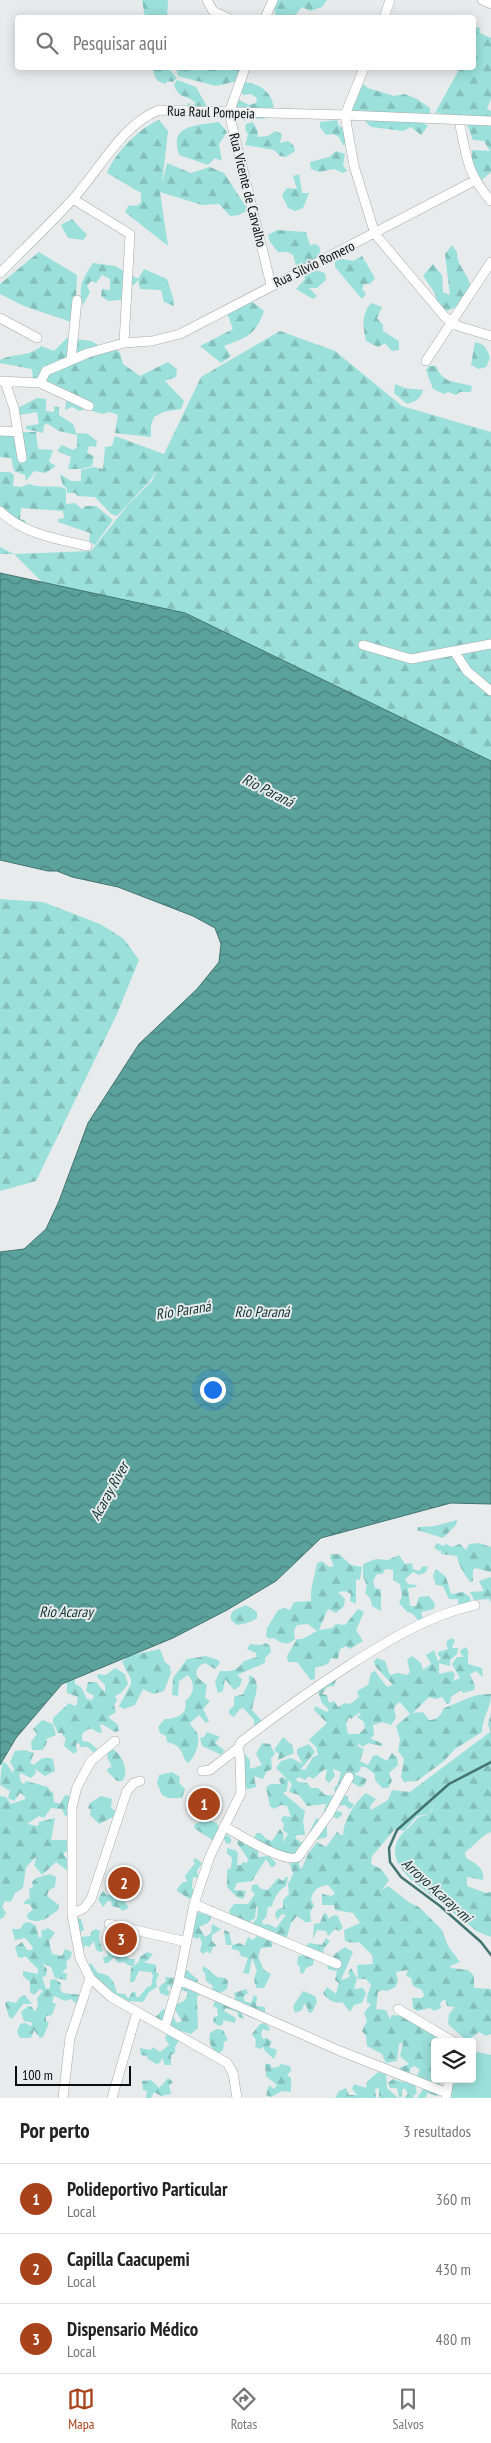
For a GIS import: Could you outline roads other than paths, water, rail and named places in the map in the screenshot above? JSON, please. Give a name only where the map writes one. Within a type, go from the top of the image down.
[{"type":"street","points":[[207,0],[213,11],[222,15]]},
{"type":"street","points":[[266,15],[273,0]]},
{"type":"street","points":[[385,15],[390,0]]},
{"type":"street","points":[[482,0],[491,4]]},
{"type":"street","points":[[229,113],[244,70]]},
{"type":"street","points":[[363,70],[345,115],[354,166],[376,234],[452,323],[491,336]]},
{"type":"street","name":"Rua Raul Pompeia","points":[[0,273],[73,199],[125,135],[147,115],[159,110],[491,121]]},
{"type":"street","name":"Rua Vicente de Carvalho","points":[[229,113],[271,285]]},
{"type":"street","points":[[459,121],[469,168],[474,181],[491,201]]},
{"type":"street","name":"Rua Silvio Romero","points":[[40,383],[46,371],[88,353],[124,343],[152,341],[180,334],[271,285],[376,234],[474,181]]},
{"type":"street","points":[[73,199],[130,234],[124,343]]},
{"type":"street","points":[[426,361],[491,262]]},
{"type":"street","points":[[71,360],[77,300]]},
{"type":"street","points":[[0,318],[37,338]]},
{"type":"street","points":[[22,458],[14,408],[3,382],[40,383],[89,406]]},
{"type":"street","points":[[0,431],[18,432]]},
{"type":"street","points":[[0,510],[16,524],[30,530],[87,546]]},
{"type":"street","points":[[363,645],[411,659],[491,644]]},
{"type":"street","points":[[454,651],[467,671],[491,691]]},
{"type":"street","points":[[202,1771],[210,1770],[238,1748],[241,1742],[291,1703],[397,1635],[418,1623],[475,1605]]},
{"type":"street","points":[[115,1740],[91,1761],[77,1787],[72,1807],[72,1914],[80,1958],[90,1978],[111,1997],[230,2067],[237,2098]]},
{"type":"street","points":[[164,2027],[179,1980],[194,1904],[210,1856],[241,1793],[238,1748]]},
{"type":"street","points":[[224,1826],[282,1857],[294,1860],[298,1858],[322,1825],[349,1777]]},
{"type":"street","points":[[72,1914],[84,1908],[91,1900],[128,1792],[134,1783],[140,1781]]},
{"type":"street","points":[[194,1904],[337,1964]]},
{"type":"street","points":[[109,1924],[186,1942]]},
{"type":"street","points":[[63,2098],[70,2038],[90,1978]]},
{"type":"street","points":[[179,1980],[446,2096],[448,2083]]},
{"type":"street","points":[[398,2009],[447,2038]]},
{"type":"street","points":[[112,2098],[137,2012]]},
{"type":"water","name":"Rio Paraná","points":[[0,573],[185,613],[491,761],[491,1504],[451,1503],[321,1538],[276,1581],[227,1610],[173,1638],[62,1684],[16,1738],[0,1765],[0,1252],[24,1249],[46,1229],[59,1201],[88,1123],[139,1044],[197,989],[219,962],[221,944],[215,928],[193,916],[118,887],[72,877],[57,871],[48,871],[0,860]]},
{"type":"waterway","name":"Arroyo Acaray-mi","points":[[491,1762],[449,1784],[397,1830],[389,1848],[390,1862],[401,1877],[440,1906],[481,1942],[491,1955]]},
{"type":"place","name":"Polideportivo Particular","points":[[204,1804]]},
{"type":"place","name":"Capilla Caacupemi","points":[[124,1883]]},
{"type":"place","name":"Dispensario Médico","points":[[121,1939]]},
{"type":"water label","name":"Río Paraná","points":[[183,1310]]},
{"type":"water label","name":"Acaray River","points":[[109,1491]]},
{"type":"water label","name":"Río Acaray","points":[[66,1611]]}]
